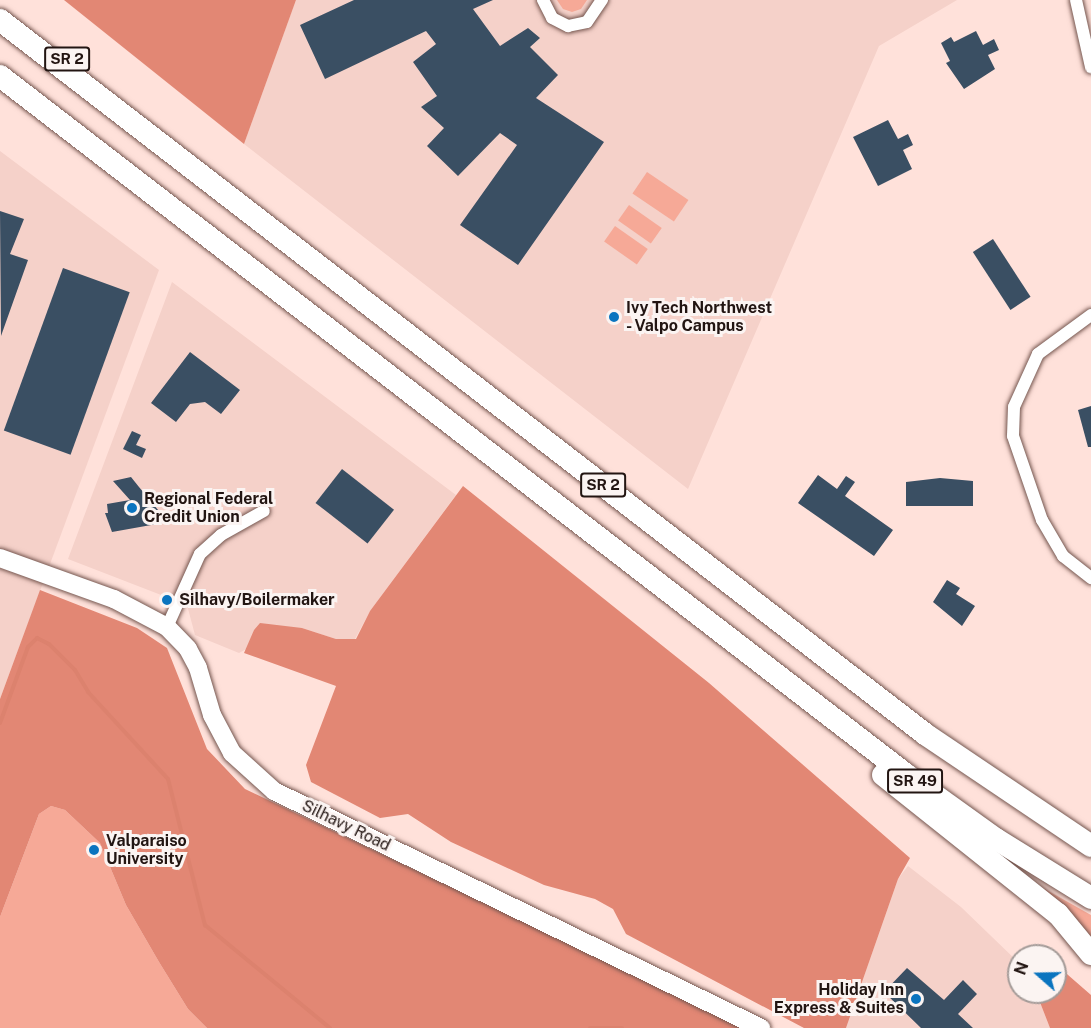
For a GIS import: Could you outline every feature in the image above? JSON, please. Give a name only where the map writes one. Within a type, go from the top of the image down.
[{"type":"highway","name":"SR 2","points":[[0,5],[67,59],[128,119],[925,734],[1089,844]]},
{"type":"highway","points":[[0,20],[128,119]]},
{"type":"highway","name":"SR 2","points":[[0,76],[747,652],[784,696],[1017,879],[1058,914],[1091,954]]},
{"type":"highway","name":"SR 49","points":[[747,652],[904,773],[996,839],[1091,898]]},
{"type":"street","points":[[543,0],[552,18],[568,26],[587,22],[602,0]]},
{"type":"street","points":[[1076,0],[1091,67]]},
{"type":"street","points":[[1091,315],[1038,354],[1014,407],[1013,436],[1042,520],[1063,556],[1091,578]]},
{"type":"street","points":[[167,627],[200,554],[221,534],[264,511]]},
{"type":"street","name":"Silhavy Road","points":[[0,558],[114,599],[167,627],[188,649],[198,668],[220,734],[246,770],[266,786],[761,1028]]},
{"type":"shaded area","points":[[64,0],[296,0],[244,144]]},
{"type":"shaded area","name":"Ivy Tech Northwest - Valpo Campus","points":[[296,0],[957,0],[879,46],[688,489],[244,144]]},
{"type":"shaded area","points":[[557,0],[587,0],[581,9],[572,12],[563,9]]},
{"type":"shaded area","points":[[0,151],[159,270],[0,699]]},
{"type":"shaded area","points":[[647,172],[688,200],[674,222],[632,194]]},
{"type":"shaded area","points":[[629,205],[662,228],[651,244],[618,221]]},
{"type":"shaded area","points":[[615,226],[648,249],[637,265],[604,242]]},
{"type":"shaded area","points":[[172,282],[456,495],[370,611],[355,639],[336,639],[302,628],[254,630],[250,647],[239,653],[195,635],[187,605],[68,559]]},
{"type":"shaded area","points":[[463,486],[709,683],[910,858],[898,879],[846,1028],[804,1028],[626,934],[613,909],[595,899],[544,885],[451,842],[408,814],[380,818],[311,782],[306,765],[336,686],[244,653],[254,630],[260,623],[302,628],[336,639],[356,639],[370,611]]},
{"type":"shaded area","points":[[40,590],[137,628],[167,648],[207,749],[245,789],[747,1028],[207,1028],[188,1009],[126,905],[100,843],[65,810],[51,806],[39,814],[0,917],[0,699]]},
{"type":"shaded area","points":[[51,806],[65,810],[100,843],[126,905],[188,1009],[207,1028],[0,1028],[0,917],[39,814]]},
{"type":"shaded area","points":[[908,866],[961,907],[1007,951],[1007,1004],[1041,1004],[1050,1028],[846,1028],[898,879]]},
{"type":"shaded area","points":[[1027,879],[1091,915],[1091,941]]},
{"type":"shaded area","points":[[1067,974],[1091,995],[1091,1028],[1050,1028],[1041,1004],[1067,1004]]},
{"type":"building","points":[[354,0],[493,0],[473,9],[500,46],[528,28],[540,38],[530,47],[558,75],[536,98],[604,142],[518,265],[460,225],[517,145],[500,133],[458,176],[427,146],[444,128],[421,107],[437,96],[413,62],[436,44],[426,31],[325,79],[300,25]]},
{"type":"building","points":[[976,31],[983,45],[994,39],[999,50],[988,55],[995,69],[964,89],[946,63],[950,61],[941,43],[951,37],[954,42]]},
{"type":"building","points":[[888,120],[898,139],[908,134],[913,145],[903,150],[912,169],[878,186],[853,137]]},
{"type":"building","points":[[0,211],[24,219],[10,254],[28,260],[1,336]]},
{"type":"building","points":[[993,239],[1031,297],[1010,310],[973,252]]},
{"type":"building","points":[[63,268],[130,292],[71,455],[4,431]]},
{"type":"building","points":[[190,352],[240,390],[221,414],[205,402],[190,404],[176,422],[151,403]]},
{"type":"building","points":[[1091,406],[1091,447],[1088,447],[1078,410]]},
{"type":"building","points":[[132,431],[141,435],[136,445],[146,449],[142,458],[123,449]]},
{"type":"building","points":[[342,469],[394,510],[368,544],[316,503]]},
{"type":"building","points":[[818,475],[837,489],[846,476],[855,482],[845,496],[893,530],[874,556],[798,503]]},
{"type":"building","name":"Regional Federal Credit Union","points":[[131,477],[168,522],[112,532],[105,513],[108,513],[107,504],[130,500],[113,481]]},
{"type":"building","points":[[940,478],[973,481],[973,506],[906,506],[906,482]]},
{"type":"building","points":[[947,580],[960,588],[956,594],[975,606],[962,626],[933,602]]},
{"type":"building","name":"Holiday Inn Express & Suites","points":[[907,968],[944,1000],[963,980],[977,994],[958,1014],[973,1028],[921,1028],[884,992]]},
{"type":"waterway","points":[[0,723],[28,647],[37,638],[49,644],[75,670],[88,692],[168,779],[205,925],[330,1028]]},
{"type":"waterway","points":[[590,1028],[622,1028]]},
{"type":"place","name":"Ivy Tech Northwest - Valpo Campus","points":[[614,317]]},
{"type":"place","name":"Regional Federal Credit Union","points":[[132,508]]},
{"type":"place","name":"Silhavy/Boilermaker","points":[[167,600]]},
{"type":"place","name":"Valparaiso University","points":[[94,850]]},
{"type":"place","name":"Holiday Inn Express & Suites","points":[[916,999]]}]
